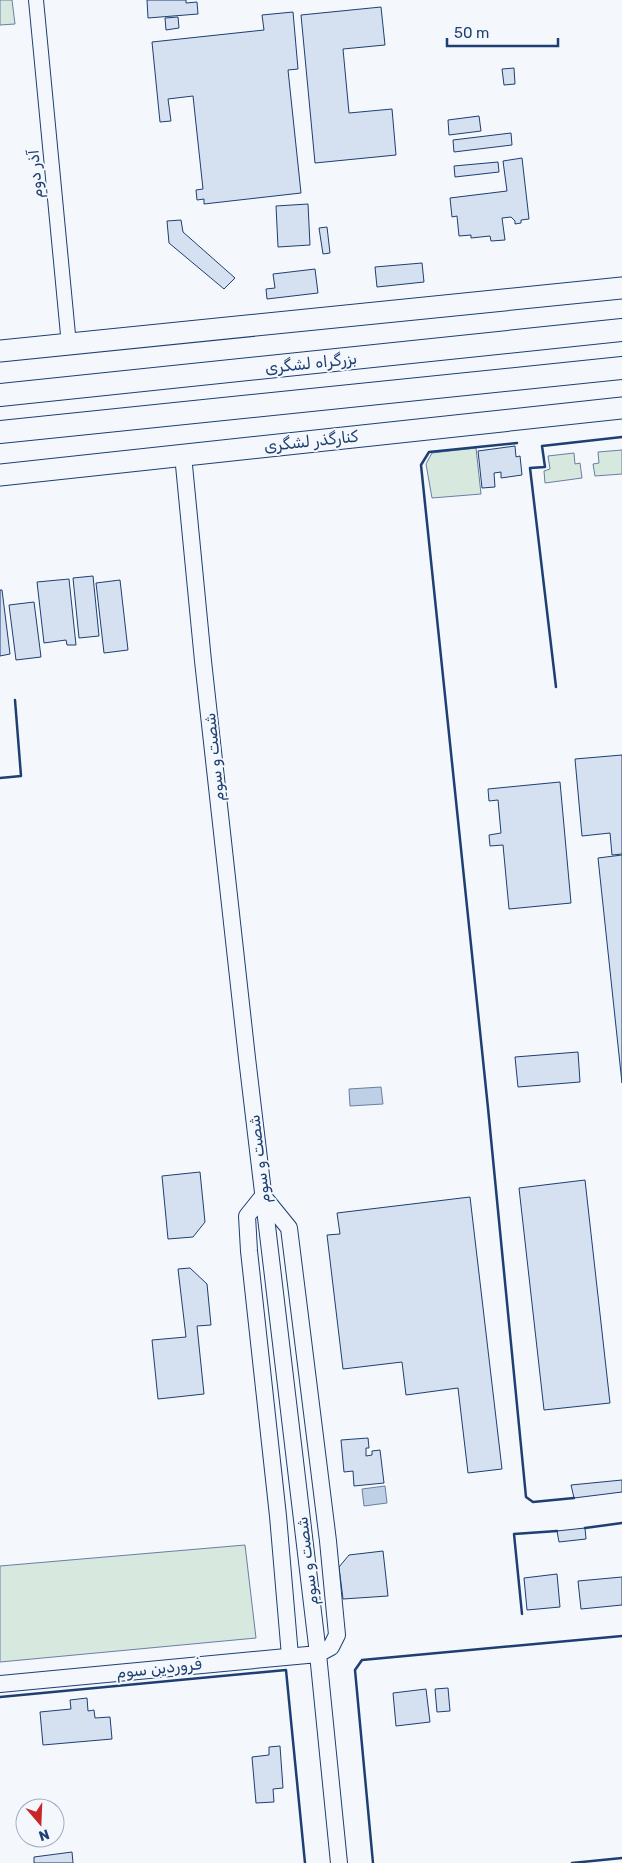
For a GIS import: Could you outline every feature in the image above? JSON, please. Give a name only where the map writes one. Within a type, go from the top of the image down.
[{"type":"highway","name":"بزرگراه لشگری","points":[[0,395],[622,330]]},
{"type":"highway","points":[[0,432],[622,368]]},
{"type":"main road","points":[[0,351],[622,288]]},
{"type":"main road","name":"کنارگذر لشگری","points":[[0,475],[622,408]]},
{"type":"street","name":"آذر دوم","points":[[36,0],[69,345]]},
{"type":"street","name":"شصت و سوم","points":[[183,455],[204,671],[263,1196],[318,1654],[339,1863]]},
{"type":"street","points":[[290,1656],[278,1516],[248,1251],[247,1216],[263,1196],[289,1228],[301,1314],[338,1635],[331,1647],[318,1654]]},
{"type":"street","name":"فروردین سوم","points":[[0,1684],[318,1654]]},
{"type":"shaded area","points":[[0,0],[12,0],[15,24],[0,25]]},
{"type":"shaded area","points":[[476,448],[481,494],[432,498],[426,464],[432,453]]},
{"type":"shaded area","points":[[622,450],[622,474],[595,476],[593,464],[599,463],[598,452]]},
{"type":"shaded area","points":[[574,453],[575,464],[580,463],[582,478],[545,483],[544,471],[550,469],[548,456]]},
{"type":"shaded area","points":[[245,1545],[256,1638],[0,1662],[0,1566]]},
{"type":"water","points":[[381,1087],[383,1104],[350,1106],[349,1089]]},
{"type":"water","points":[[385,1486],[387,1503],[364,1506],[362,1489]]},
{"type":"building","points":[[147,0],[186,0],[186,3],[197,2],[198,14],[148,18]]},
{"type":"building","points":[[381,7],[385,45],[343,49],[349,113],[392,109],[396,155],[315,163],[301,15]]},
{"type":"building","points":[[293,12],[298,69],[288,70],[301,193],[204,204],[204,199],[197,200],[196,190],[203,189],[193,96],[168,99],[171,121],[160,122],[152,42],[264,30],[262,15]]},
{"type":"building","points":[[178,17],[179,28],[166,30],[165,18]]},
{"type":"building","points":[[514,68],[515,84],[504,85],[502,69]]},
{"type":"building","points":[[479,116],[481,131],[449,135],[448,120]]},
{"type":"building","points":[[511,133],[512,145],[454,152],[453,140]]},
{"type":"building","points":[[522,158],[529,219],[521,220],[521,223],[515,224],[511,217],[502,218],[505,240],[491,241],[490,236],[471,238],[471,235],[459,236],[457,216],[452,217],[450,198],[507,191],[503,161]]},
{"type":"building","points":[[498,162],[499,172],[455,177],[454,166]]},
{"type":"building","points":[[308,204],[310,245],[278,247],[276,206]]},
{"type":"building","points":[[181,220],[183,232],[235,278],[224,289],[169,243],[167,221]]},
{"type":"building","points":[[327,227],[330,253],[323,254],[319,228]]},
{"type":"building","points":[[422,263],[424,282],[377,287],[375,267]]},
{"type":"building","points":[[315,269],[318,293],[267,299],[266,289],[275,288],[273,274]]},
{"type":"building","points":[[515,446],[516,457],[520,456],[522,475],[501,478],[501,472],[494,473],[495,487],[482,488],[478,451]]},
{"type":"building","points":[[93,576],[99,636],[79,638],[73,578]]},
{"type":"building","points":[[69,579],[76,645],[67,645],[66,640],[44,643],[37,582]]},
{"type":"building","points":[[120,580],[128,650],[104,653],[96,583]]},
{"type":"building","points":[[0,590],[2,590],[10,654],[0,656]]},
{"type":"building","points":[[34,602],[41,657],[16,660],[9,605]]},
{"type":"building","points":[[622,755],[622,854],[612,855],[610,833],[582,836],[575,759]]},
{"type":"building","points":[[560,782],[571,903],[509,909],[503,845],[490,846],[489,835],[501,833],[498,800],[489,801],[488,789]]},
{"type":"building","points":[[622,855],[622,1083],[598,858]]},
{"type":"building","points":[[578,1052],[580,1082],[518,1087],[515,1057]]},
{"type":"building","points":[[200,1172],[205,1222],[193,1237],[168,1239],[162,1176]]},
{"type":"building","points":[[585,1180],[610,1403],[544,1410],[519,1188]]},
{"type":"building","points":[[470,1197],[502,1469],[468,1473],[458,1388],[406,1395],[402,1362],[343,1369],[327,1235],[340,1234],[337,1213]]},
{"type":"building","points":[[190,1268],[207,1284],[211,1325],[197,1326],[204,1394],[158,1399],[152,1340],[186,1337],[178,1269]]},
{"type":"building","points":[[368,1438],[369,1448],[366,1448],[366,1456],[372,1455],[372,1451],[380,1450],[384,1483],[354,1486],[353,1471],[344,1472],[341,1440]]},
{"type":"building","points":[[622,1480],[622,1492],[574,1498],[571,1485]]},
{"type":"building","points":[[585,1528],[586,1539],[559,1542],[557,1531]]},
{"type":"building","points":[[383,1551],[388,1596],[343,1599],[339,1567],[349,1555]]},
{"type":"building","points":[[557,1574],[560,1607],[527,1610],[524,1578]]},
{"type":"building","points":[[622,1577],[622,1605],[581,1609],[578,1581]]},
{"type":"building","points":[[448,1688],[450,1711],[437,1712],[435,1689]]},
{"type":"building","points":[[426,1689],[430,1722],[396,1726],[393,1693]]},
{"type":"building","points":[[87,1698],[88,1711],[94,1710],[95,1718],[110,1717],[112,1739],[43,1745],[40,1712],[71,1709],[70,1700]]},
{"type":"building","points":[[280,1746],[283,1788],[273,1789],[274,1802],[256,1803],[252,1757],[269,1755],[269,1747]]},
{"type":"building","points":[[72,1852],[73,1863],[34,1863],[34,1857]]},
{"type":"wall","points":[[556,687],[530,468],[545,467],[542,446],[622,437]]},
{"type":"wall","points":[[517,443],[429,452],[421,465],[488,1108],[526,1497],[533,1502],[574,1498]]},
{"type":"wall","points":[[0,778],[21,776],[15,700]]},
{"type":"wall","points":[[585,1528],[622,1523]]},
{"type":"wall","points":[[522,1614],[514,1534],[557,1531]]},
{"type":"wall","points":[[373,1863],[355,1670],[362,1660],[622,1636]]},
{"type":"wall","points":[[0,1697],[286,1670],[305,1863]]},
{"type":"wall","points":[[572,1863],[622,1858]]}]
